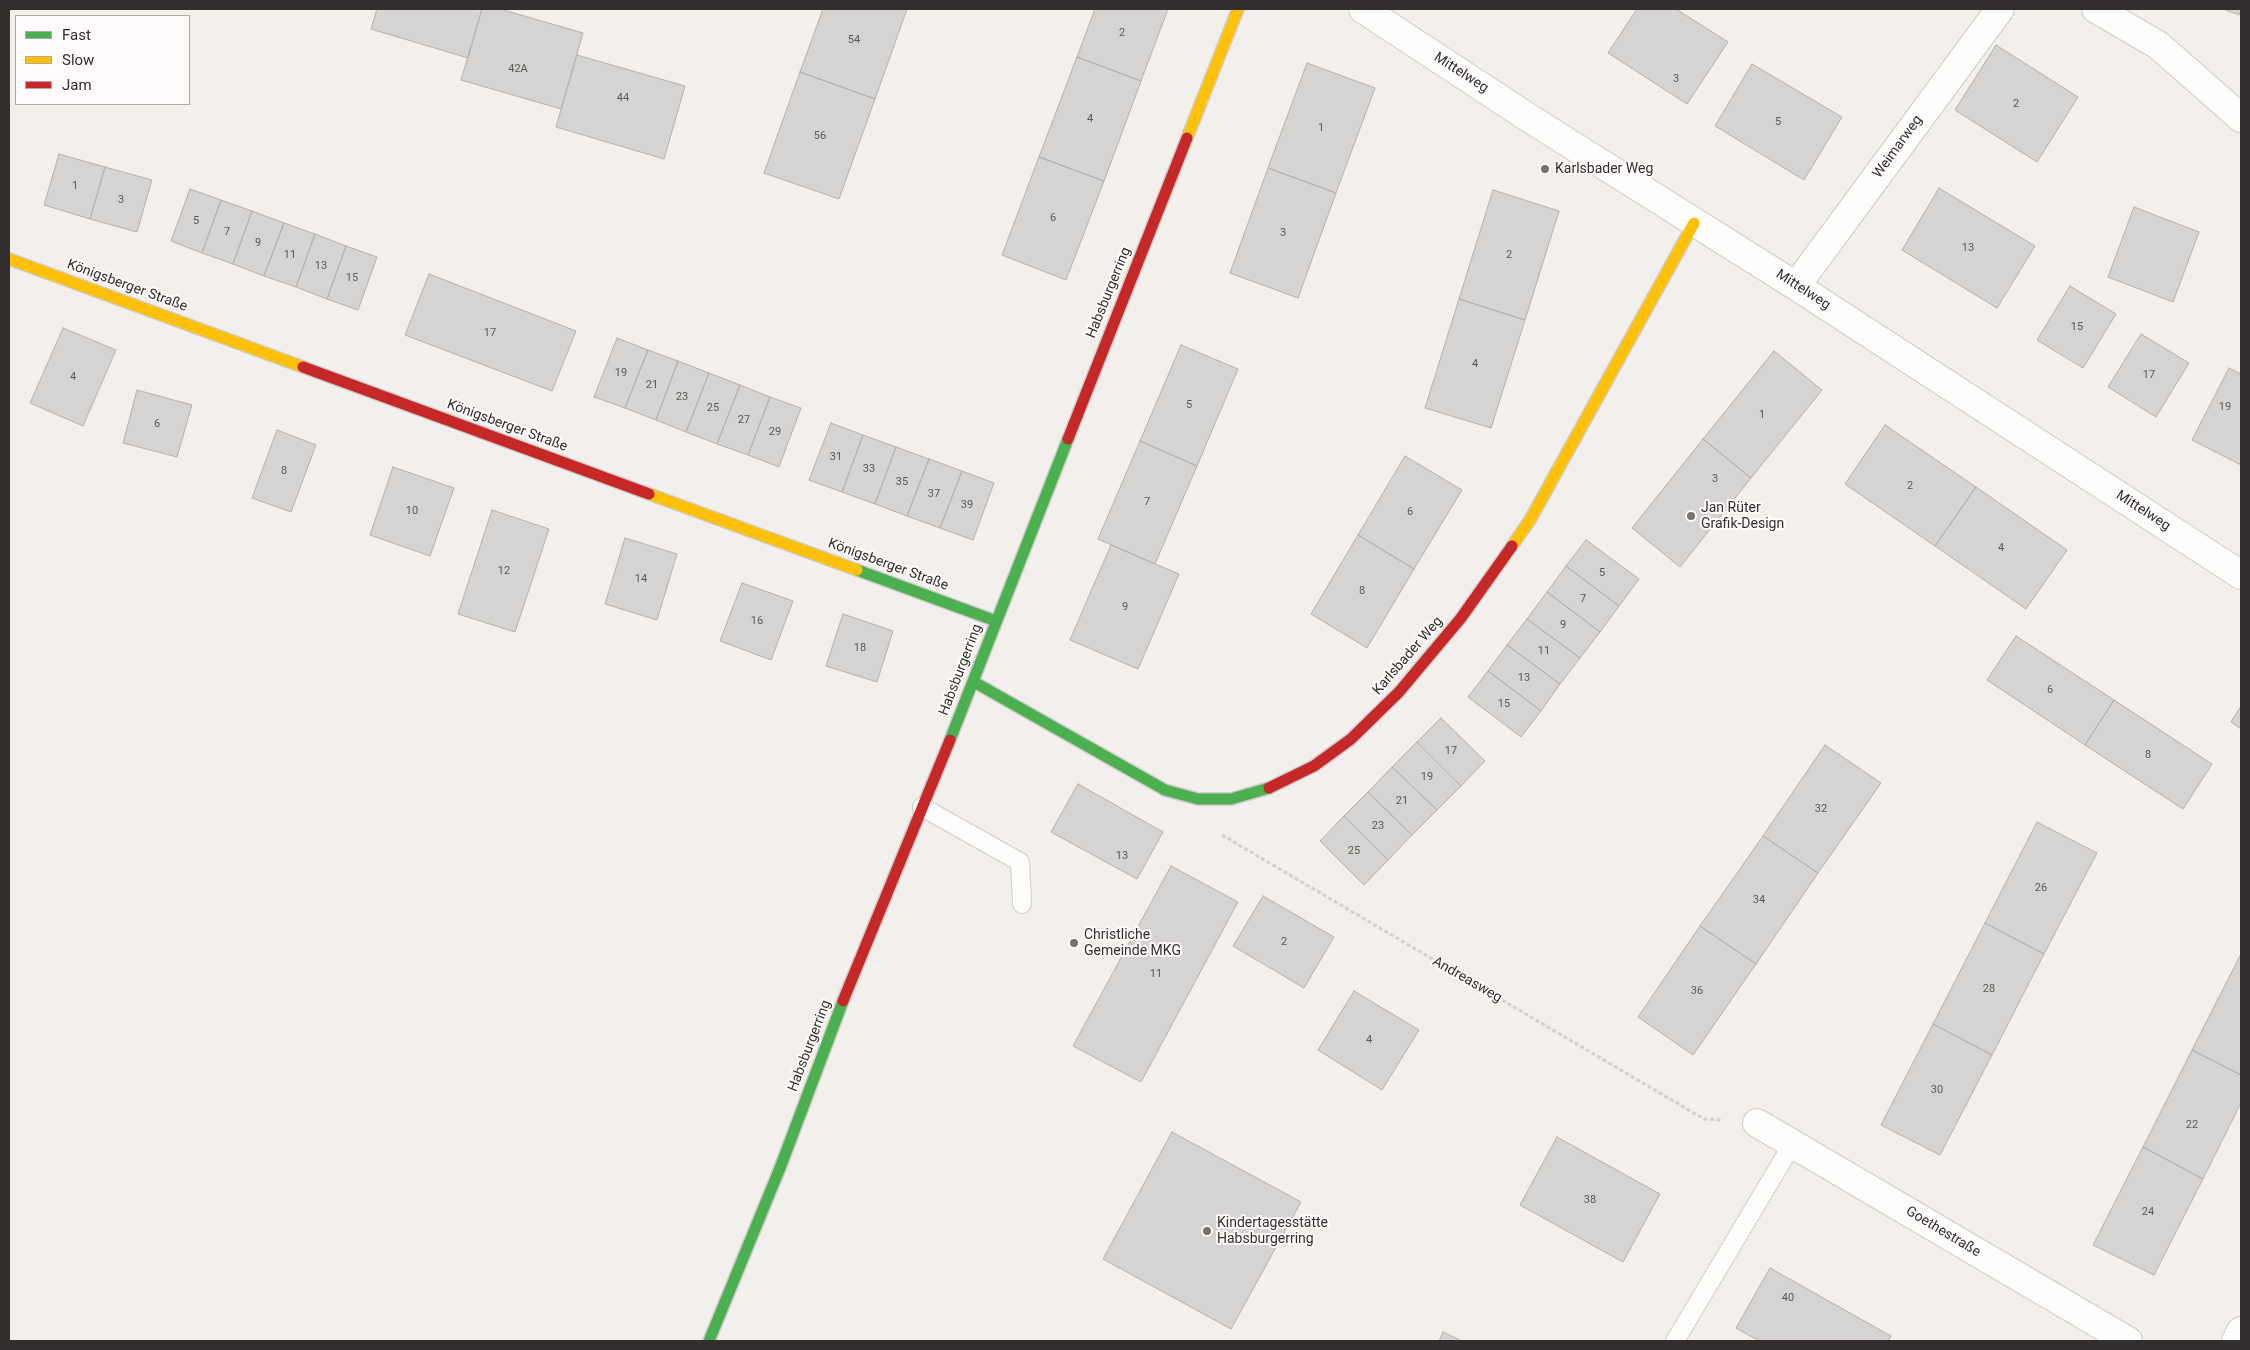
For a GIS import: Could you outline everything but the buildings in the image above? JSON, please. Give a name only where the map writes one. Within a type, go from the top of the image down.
[{"type":"street","name":"Habsburgerring","points":[[709,1341],[780,1168],[851,979],[974,682],[996,620],[1238,9]]},
{"type":"street","name":"Mittelweg","points":[[1363,9],[1694,223],[1796,286],[2241,575]]},
{"type":"street","name":"Weimarweg","points":[[1796,286],[2000,9]]},
{"type":"street","points":[[2096,9],[2158,45],[2241,118]]},
{"type":"street","name":"Karlsbader Weg","points":[[974,682],[1165,790],[1198,799],[1231,799],[1271,787],[1314,766],[1351,739],[1399,692],[1461,618],[1530,520],[1694,223]]},
{"type":"street","name":"Königsberger Straße","points":[[9,259],[996,620]]},
{"type":"street","name":"Goethestraße","points":[[1757,1123],[2128,1341]]},
{"type":"street","points":[[2236,1341],[2241,1331]]},
{"type":"lane","points":[[922,807],[1020,862],[1022,904]]},
{"type":"lane","points":[[1675,1341],[1793,1143]]},
{"type":"path","name":"Andreasweg","points":[[1198,799],[1224,838],[1704,1118],[1757,1123]]},
{"type":"traffic: fast","points":[[950,740],[1068,439]]},
{"type":"traffic: fast","points":[[857,570],[996,621]]},
{"type":"traffic: fast","points":[[974,682],[1165,790],[1198,799],[1231,799],[1269,788]]},
{"type":"traffic: fast","points":[[709,1341],[780,1168],[843,1001]]},
{"type":"traffic: slow","points":[[1187,138],[1238,9]]},
{"type":"traffic: slow","points":[[1512,546],[1530,520],[1694,223]]},
{"type":"traffic: slow","points":[[9,259],[303,367]]},
{"type":"traffic: slow","points":[[649,494],[857,570]]},
{"type":"traffic: jam","points":[[1068,439],[1187,138]]},
{"type":"traffic: jam","points":[[303,367],[649,494]]},
{"type":"traffic: jam","points":[[1269,788],[1314,766],[1351,739],[1399,692],[1461,618],[1512,546]]},
{"type":"traffic: jam","points":[[843,1001],[950,740]]},
{"type":"place","name":"Karlsbader Weg","points":[[1545,169]]},
{"type":"place","name":"Jan Rüter Grafik-Design","points":[[1691,516]]},
{"type":"place","name":"Christliche Gemeinde MKG","points":[[1074,943]]},
{"type":"place","name":"Kindertagesstätte Habsburgerring","points":[[1207,1231]]}]
